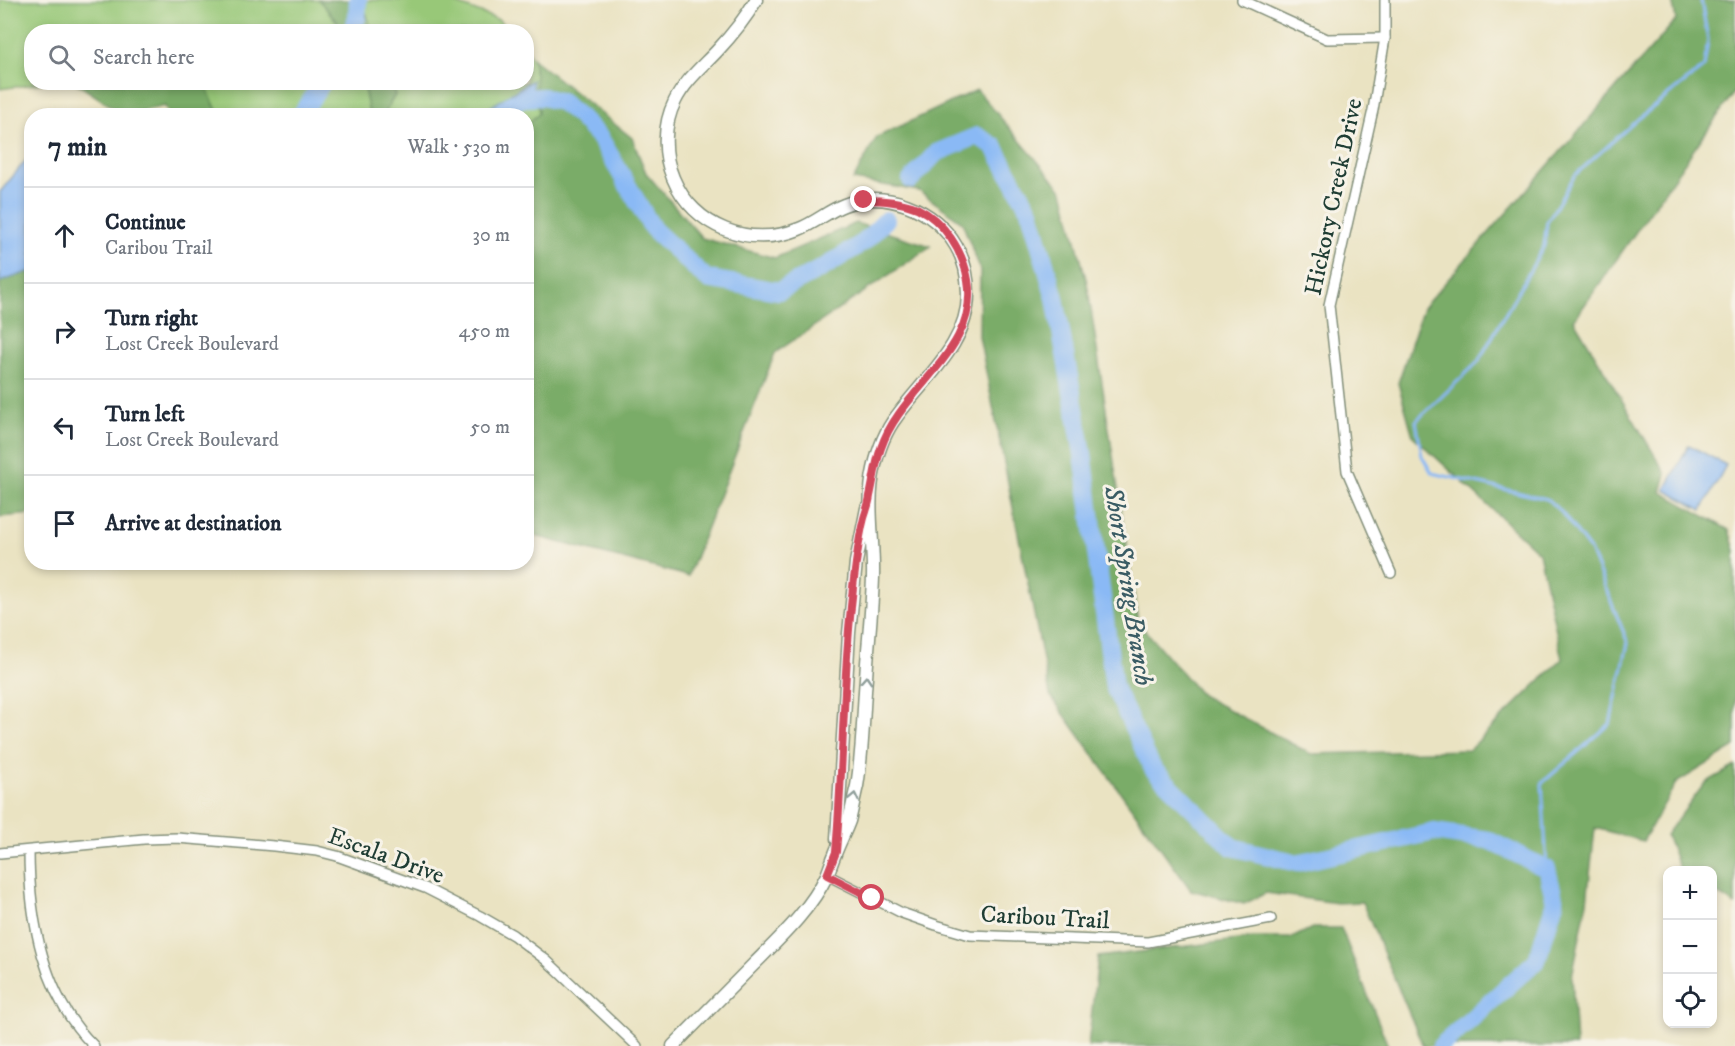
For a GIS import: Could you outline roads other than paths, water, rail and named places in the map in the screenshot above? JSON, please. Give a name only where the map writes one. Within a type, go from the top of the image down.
[{"type":"street","points":[[756,0],[744,20],[687,81],[668,118],[665,144],[669,167],[676,187],[690,206],[703,218],[722,229],[739,235],[754,236],[775,235],[800,229],[844,204],[864,200],[884,200],[917,208],[945,230],[956,245],[968,281],[968,303],[964,326],[954,345],[895,417],[874,468],[856,562],[849,633],[836,852]]},
{"type":"street","points":[[1242,0],[1327,39],[1385,38]]},
{"type":"street","name":"Hickory Creek Drive","points":[[1385,0],[1385,38],[1373,110],[1329,305],[1347,471],[1391,573]]},
{"type":"street","points":[[673,1046],[782,936],[808,906],[827,875],[849,820],[857,782],[873,575],[870,498]]},
{"type":"street","points":[[843,738],[861,739]]},
{"type":"street","name":"Escala Drive","points":[[0,853],[177,838],[274,846],[317,851],[337,856],[424,888],[472,911],[513,935],[546,960],[637,1046]]},
{"type":"street","points":[[29,851],[33,911],[45,963],[57,993],[70,1016],[94,1046]]},
{"type":"street","name":"Caribou Trail","points":[[827,875],[902,913],[936,926],[970,935],[1148,942],[1271,919]]},
{"type":"water","points":[[517,90],[533,90],[534,98],[516,108],[489,108]]},
{"type":"water","points":[[24,163],[24,273],[0,282],[0,192]]},
{"type":"water","points":[[1689,445],[1726,465],[1702,510],[1665,490]]},
{"type":"waterway","name":"Short Spring Branch","points":[[354,24],[358,0]]},
{"type":"waterway","points":[[1547,869],[1542,783],[1610,724],[1628,643],[1590,550],[1562,513],[1547,499],[1432,473],[1422,456],[1416,421],[1478,362],[1544,246],[1547,222],[1575,175],[1638,119],[1704,67],[1708,40],[1701,0]]},
{"type":"waterway","name":"Short Spring Branch","points":[[305,108],[318,90]]},
{"type":"waterway","name":"Short Spring Branch","points":[[506,108],[524,98],[543,97],[561,102],[579,116],[600,138],[653,229],[707,279],[779,291],[826,266],[864,242],[886,220]]},
{"type":"waterway","name":"Short Spring Branch","points":[[911,180],[936,153],[977,136],[994,146],[1030,211],[1055,298],[1083,454],[1114,687],[1153,769],[1232,847],[1297,863],[1434,832],[1488,840],[1547,869],[1555,902],[1537,960],[1441,1046]]}]
